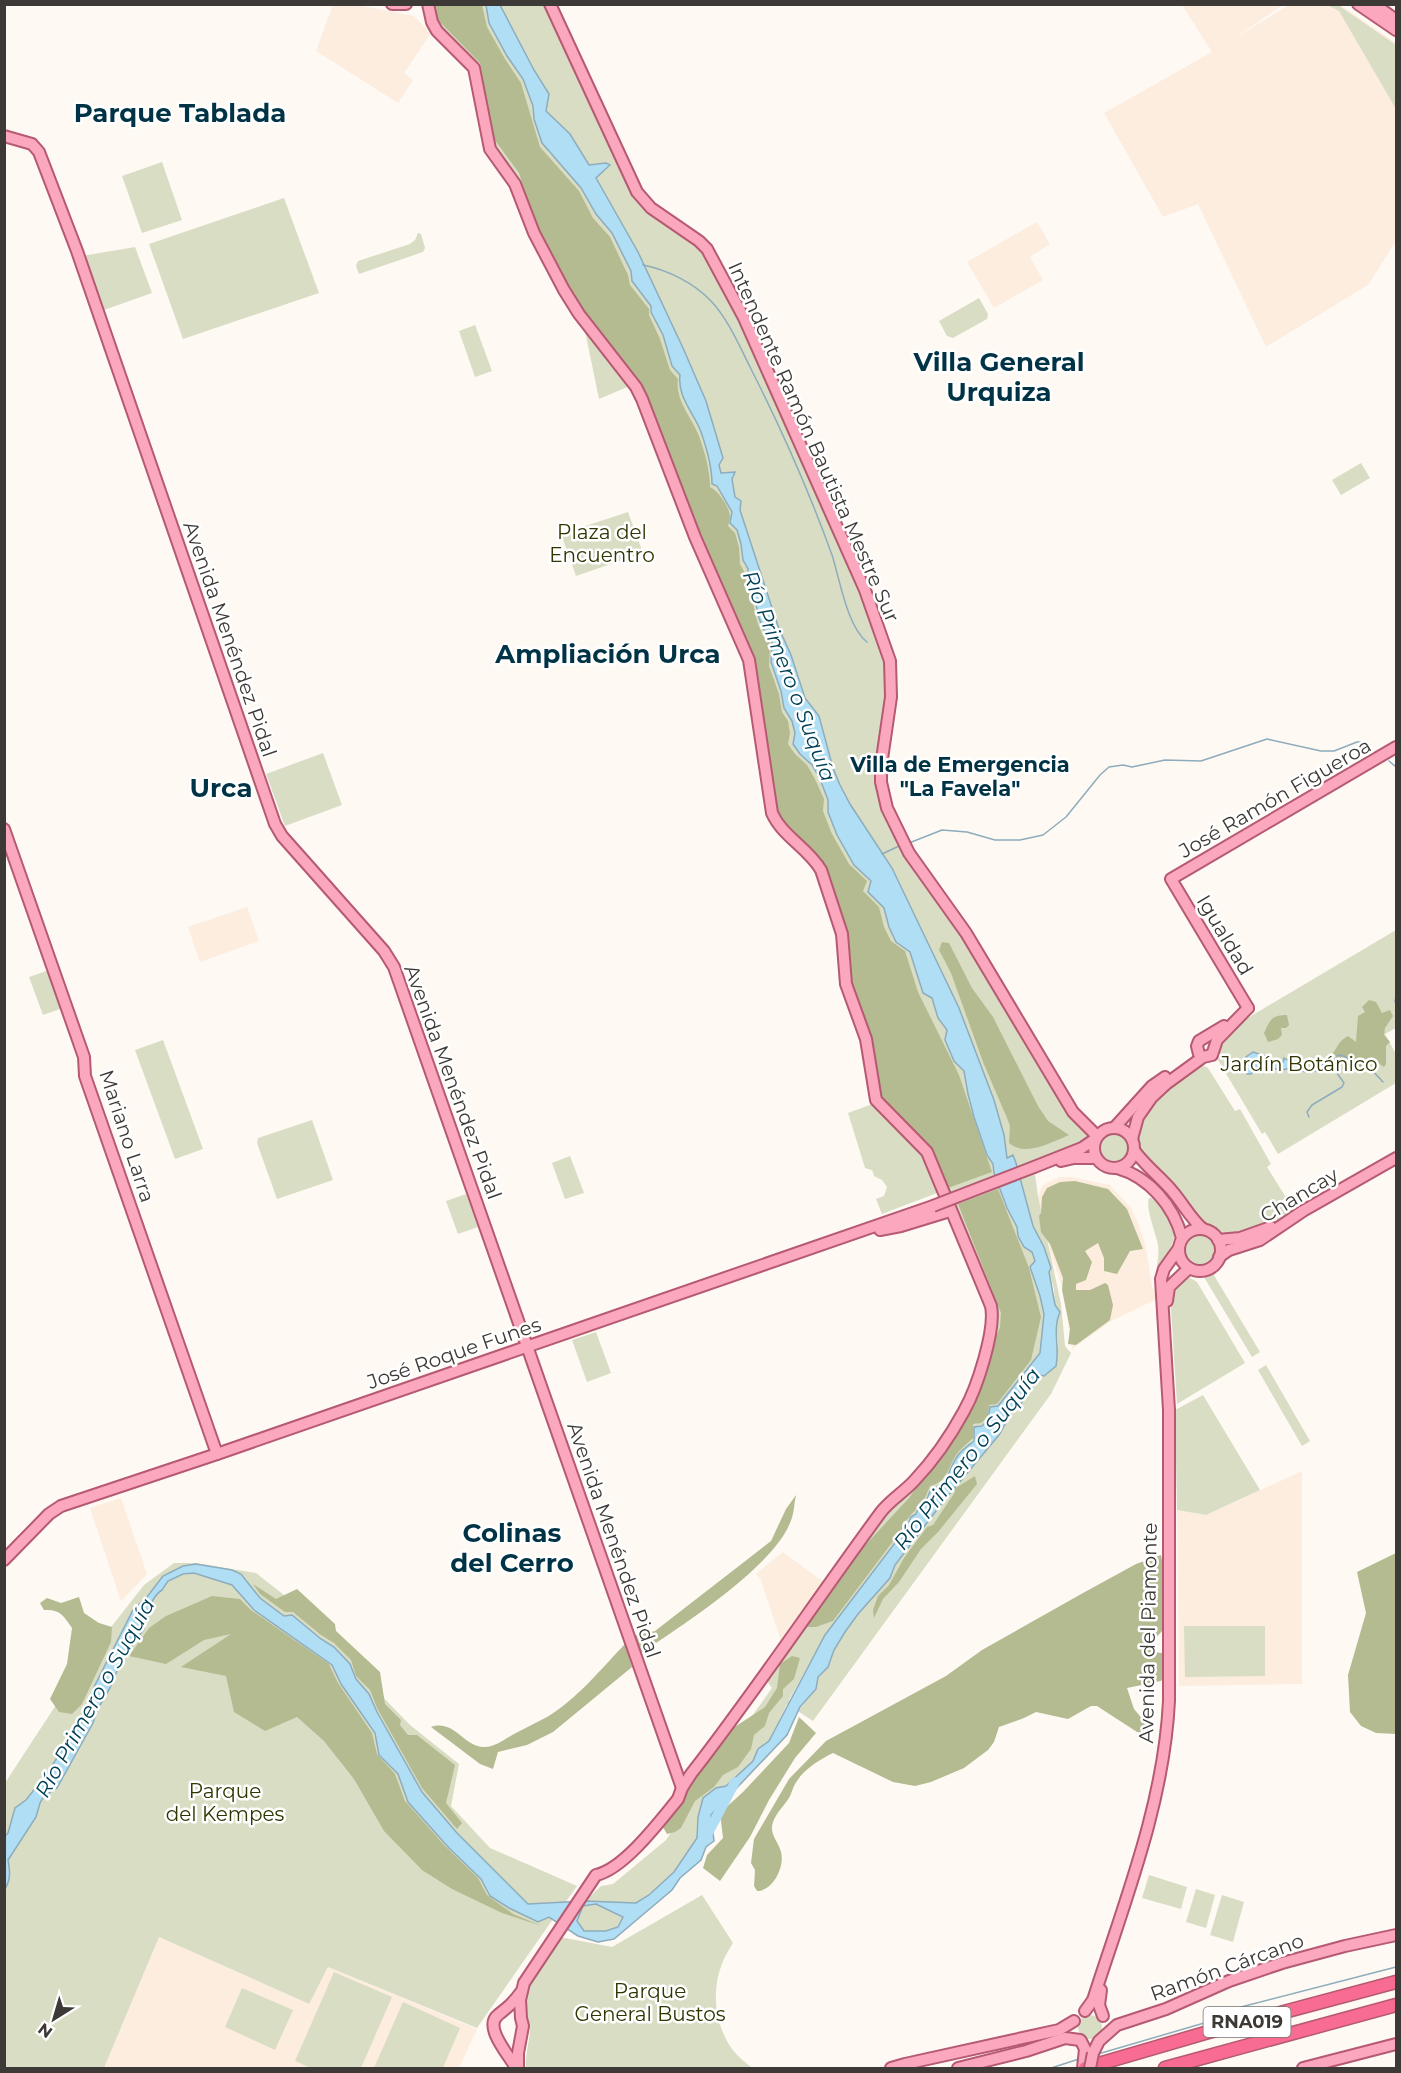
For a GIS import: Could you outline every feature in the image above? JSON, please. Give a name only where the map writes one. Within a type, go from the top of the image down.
[{"type":"highway","name":"RNA019","points":[[1084,2068],[1396,1982]]},
{"type":"highway","name":"RNA019","points":[[1165,2068],[1396,2005]]},
{"type":"main road","points":[[392,4],[406,4]]},
{"type":"main road","points":[[428,4],[430,18],[437,31],[474,68],[490,149],[515,184],[534,233],[564,290],[579,314],[636,387],[642,399],[695,537],[749,660],[772,813],[781,828],[815,861],[821,870],[842,934],[846,984],[864,1030],[876,1100],[925,1148],[991,1306],[992,1315],[987,1348],[968,1404],[941,1447],[917,1479],[885,1507],[682,1788],[678,1799],[641,1843],[621,1861],[596,1875],[532,1969],[522,1991],[504,2012],[497,2016],[493,2024],[494,2033],[517,2068]]},
{"type":"main road","name":"Intendente Ramón Bautista Mestre Sur","points":[[550,4],[637,192],[651,208],[699,241],[712,257],[744,318],[864,590],[890,661],[891,697],[881,757],[881,782],[887,808],[902,840],[966,933],[1073,1112],[1096,1138]]},
{"type":"main road","points":[[1358,4],[1396,30]]},
{"type":"main road","points":[[1374,4],[1396,20]]},
{"type":"main road","name":"Avenida Menéndez Pidal","points":[[4,136],[32,144],[39,152],[95,304],[275,824],[282,836],[392,963],[682,1788]]},
{"type":"main road","name":"José Ramón Figueroa","points":[[1171,879],[1396,747]]},
{"type":"main road","name":"Mariano Larra","points":[[4,829],[84,1057],[85,1076],[217,1454]]},
{"type":"main road","name":"Igualdad","points":[[1171,879],[1248,1008]]},
{"type":"main road","points":[[1115,1127],[1152,1086],[1201,1055],[1212,1055],[1217,1040],[1248,1008]]},
{"type":"main road","points":[[1201,1055],[1197,1044],[1248,1008]]},
{"type":"main road","points":[[1205,1039],[1211,1041],[1215,1047]]},
{"type":"main road","points":[[1118,1168],[1127,1163],[1138,1117],[1152,1097],[1201,1055]]},
{"type":"main road","points":[[1034,1167],[1082,1148],[1105,1129],[1115,1127],[1124,1130],[1145,1164],[1173,1192],[1194,1222],[1203,1230]]},
{"type":"main road","points":[[1096,1138],[1094,1150],[1096,1158],[1103,1165],[1137,1176],[1153,1190],[1176,1217],[1181,1243],[1180,1258],[1189,1268],[1208,1269],[1214,1266],[1219,1257],[1221,1247],[1214,1234],[1194,1230],[1181,1243]]},
{"type":"main road","points":[[1034,1167],[1074,1158],[1096,1158]]},
{"type":"main road","name":"Chancay","points":[[1219,1257],[1229,1250],[1260,1240],[1288,1221],[1396,1158]]},
{"type":"main road","name":"José Roque Funes","points":[[4,1560],[58,1507],[933,1206],[1034,1167]]},
{"type":"main road","points":[[844,1236],[901,1226],[950,1211]]},
{"type":"main road","points":[[1218,1240],[1250,1236],[1288,1221]]},
{"type":"main road","name":"Avenida del Piamonte","points":[[1085,2011],[1093,2000],[1144,1838],[1165,1743],[1168,1701],[1169,1422],[1161,1279],[1164,1269],[1181,1243]]},
{"type":"main road","name":"Avenida del Piamonte","points":[[1103,2017],[1099,1997],[1150,1839],[1169,1749],[1173,1704],[1173,1408],[1167,1299],[1169,1287],[1189,1268]]},
{"type":"main road","name":"Ramón Cárcano","points":[[1102,2039],[1117,2025],[1166,2009],[1229,1982],[1282,1963],[1396,1935]]},
{"type":"main road","points":[[517,2068],[523,2026],[522,1991]]},
{"type":"main road","points":[[891,2068],[1059,2030],[1085,2011],[1094,2011],[1103,2017],[1107,2027],[1102,2039],[1088,2054],[1084,2068]]},
{"type":"main road","points":[[504,2012],[514,2012],[521,2018]]},
{"type":"main road","name":"Ramón Cárcano","points":[[1103,2017],[1114,2019],[1140,2017]]},
{"type":"main road","points":[[1074,2021],[1074,2033],[1088,2054],[1090,2068]]},
{"type":"main road","points":[[499,2039],[512,2042],[522,2034]]},
{"type":"main road","points":[[958,2068],[1026,2051],[1065,2038],[1090,2044],[1102,2039]]},
{"type":"main road","points":[[1303,2068],[1396,2044]]},
{"type":"shaded area","points":[[333,5],[357,5],[414,16],[431,33],[404,73],[413,80],[398,103],[316,51]]},
{"type":"shaded area","points":[[1182,5],[1283,5],[1230,41],[1289,5],[1340,5],[1396,43],[1396,241],[1368,285],[1266,347],[1198,204],[1163,217],[1104,113],[1212,52]]},
{"type":"shaded area","points":[[1037,222],[1050,244],[1030,257],[1043,280],[994,308],[967,262]]},
{"type":"shaded area","points":[[247,907],[259,941],[200,962],[188,927]]},
{"type":"shaded area","points":[[1059,1177],[1071,1177],[1110,1185],[1131,1208],[1145,1243],[1152,1286],[1157,1299],[1113,1320],[1072,1349],[1063,1290],[1050,1251],[1038,1196],[1043,1185]]},
{"type":"shaded area","points":[[1302,1471],[1302,1684],[1179,1686],[1177,1510],[1206,1515]]},
{"type":"shaded area","points":[[121,1498],[147,1574],[121,1601],[90,1508]]},
{"type":"shaded area","points":[[783,1552],[825,1583],[782,1644],[760,1578],[756,1574]]},
{"type":"shaded area","points":[[159,1937],[308,2004],[328,1967],[477,2029],[459,2068],[104,2068]]},
{"type":"green space","points":[[428,5],[486,5],[489,24],[523,79],[533,106],[537,128],[549,153],[565,167],[596,214],[612,233],[631,271],[632,281],[652,306],[651,312],[663,335],[672,366],[680,375],[683,398],[703,438],[713,483],[726,499],[732,512],[743,560],[748,569],[748,584],[754,595],[764,630],[772,639],[775,674],[782,691],[784,708],[792,721],[795,733],[793,744],[812,765],[820,779],[829,800],[828,812],[837,835],[854,865],[871,882],[868,892],[884,908],[896,942],[910,952],[916,969],[932,998],[938,1018],[947,1030],[945,1040],[954,1061],[964,1071],[974,1117],[987,1155],[993,1164],[1007,1208],[1017,1227],[1018,1236],[1024,1247],[1032,1252],[1035,1261],[1030,1267],[1044,1314],[1040,1353],[998,1406],[990,1408],[981,1431],[954,1463],[946,1480],[927,1496],[825,1635],[789,1700],[799,1710],[816,1689],[818,1677],[828,1667],[834,1650],[845,1632],[890,1578],[895,1565],[942,1503],[999,1435],[1012,1412],[1019,1408],[1058,1345],[1054,1289],[1049,1271],[1051,1268],[1044,1247],[1033,1226],[1013,1155],[1007,1158],[1004,1135],[994,1100],[959,1008],[892,868],[840,785],[819,716],[805,698],[791,655],[778,626],[740,509],[741,501],[735,497],[731,479],[721,473],[719,465],[723,458],[706,401],[638,252],[596,178],[610,166],[606,163],[589,165],[570,134],[545,111],[549,94],[500,5],[550,5],[637,192],[699,241],[744,318],[890,661],[881,757],[894,823],[966,933],[1054,1083],[1097,1136],[1034,1167],[1061,1304],[1065,1346],[1071,1353],[1051,1394],[813,1721],[787,1704],[769,1741],[758,1749],[753,1761],[726,1786],[716,1788],[698,1817],[697,1838],[674,1873],[636,1904],[585,1901],[601,1886],[613,1884],[666,1840],[772,1688],[764,1677],[885,1507],[912,1484],[964,1411],[993,1321],[927,1152],[878,1104],[866,1039],[848,990],[842,934],[821,870],[777,823],[750,664],[642,399],[579,314],[517,187],[492,152],[475,71],[437,31]]},
{"type":"green space","points":[[433,5],[482,5],[487,27],[521,83],[540,147],[579,191],[593,218],[610,237],[628,275],[630,285],[649,309],[649,315],[670,370],[678,379],[681,402],[701,442],[710,487],[720,496],[729,512],[728,526],[735,533],[740,564],[745,573],[746,588],[752,599],[762,634],[770,643],[769,666],[779,694],[782,712],[788,721],[790,733],[788,744],[807,765],[815,779],[824,799],[823,811],[832,834],[849,864],[867,881],[863,891],[879,907],[884,927],[891,941],[905,951],[918,992],[959,1075],[992,1172],[945,1189],[931,1147],[880,1098],[871,1034],[853,988],[847,932],[824,863],[784,822],[777,810],[752,652],[705,548],[641,388],[569,291],[533,217],[519,173],[494,139],[480,63],[438,20]]},
{"type":"green space","points":[[1327,5],[1338,5],[1396,45],[1396,109],[1339,11]]},
{"type":"green space","points":[[162,162],[182,220],[142,233],[122,176]]},
{"type":"green space","points":[[284,198],[319,293],[183,339],[149,244]]},
{"type":"green space","points":[[418,233],[421,234],[425,248],[423,252],[359,274],[356,266],[358,261],[410,244]]},
{"type":"green space","points":[[135,247],[152,293],[101,311],[82,256]]},
{"type":"green space","points":[[979,298],[988,314],[987,319],[953,338],[947,336],[939,321]]},
{"type":"green space","points":[[475,325],[492,371],[475,377],[459,331]]},
{"type":"green space","points":[[584,326],[632,385],[599,399]]},
{"type":"green space","points":[[1361,463],[1370,478],[1341,495],[1332,480]]},
{"type":"green space","name":"Plaza del Encuentro","points":[[628,512],[643,553],[576,576],[561,534]]},
{"type":"green space","points":[[323,753],[342,805],[285,826],[266,774]]},
{"type":"green space","name":"Jardín Botánico","points":[[1396,930],[1396,1028],[1385,1034],[1396,1054],[1396,1083],[1278,1154],[1265,1132],[1262,1134],[1218,1060],[1226,1039],[1233,1030],[1251,1016]]},
{"type":"green space","points":[[942,942],[949,943],[972,988],[993,1017],[1038,1106],[1048,1121],[1069,1135],[1030,1149],[1016,1147],[1009,1143],[1010,1126],[983,1062],[951,973],[939,950]]},
{"type":"green space","points":[[49,970],[63,1008],[43,1015],[29,977]]},
{"type":"green space","points":[[1369,1000],[1376,1002],[1382,1013],[1390,1010],[1393,1016],[1385,1028],[1384,1035],[1390,1042],[1386,1046],[1384,1067],[1374,1060],[1360,1068],[1332,1054],[1340,1042],[1348,1036],[1356,1042],[1358,1016],[1365,1012],[1362,1007]]},
{"type":"green space","points":[[1287,1015],[1289,1025],[1281,1028],[1282,1035],[1268,1042],[1264,1033],[1270,1022],[1274,1017]]},
{"type":"green space","points":[[163,1040],[203,1149],[175,1159],[135,1050]]},
{"type":"green space","points":[[1197,1066],[1208,1068],[1235,1111],[1240,1109],[1271,1164],[1267,1167],[1285,1196],[1290,1194],[1298,1208],[1254,1230],[1235,1234],[1223,1233],[1204,1224],[1139,1153],[1138,1138],[1146,1113],[1163,1093]]},
{"type":"green space","points":[[872,1104],[923,1153],[937,1193],[882,1214],[876,1199],[884,1196],[887,1187],[882,1180],[874,1176],[872,1170],[865,1168],[848,1113]]},
{"type":"green space","points":[[312,1120],[333,1180],[277,1199],[257,1143],[258,1138]]},
{"type":"green space","points":[[1113,1133],[1124,1137],[1128,1148],[1124,1159],[1113,1163],[1102,1159],[1098,1148],[1102,1137]]},
{"type":"green space","points":[[570,1156],[584,1193],[565,1199],[552,1163]]},
{"type":"green space","points":[[1075,1181],[1108,1189],[1127,1209],[1143,1249],[1130,1251],[1117,1274],[1104,1271],[1104,1258],[1098,1243],[1085,1251],[1092,1262],[1086,1280],[1076,1284],[1076,1290],[1090,1290],[1105,1283],[1108,1285],[1113,1305],[1110,1320],[1076,1345],[1068,1344],[1070,1329],[1062,1290],[1063,1278],[1050,1244],[1041,1232],[1039,1216],[1042,1197],[1047,1188],[1060,1182]]},
{"type":"green space","points":[[998,1189],[1029,1268],[1041,1317],[1031,1360],[997,1404],[989,1405],[988,1417],[981,1423],[973,1424],[973,1438],[956,1455],[944,1478],[930,1486],[925,1498],[903,1522],[903,1528],[833,1621],[816,1627],[807,1627],[829,1591],[856,1555],[909,1498],[977,1398],[1000,1327],[1001,1313],[958,1204]]},
{"type":"green space","points":[[466,1194],[478,1227],[458,1234],[446,1201]]},
{"type":"green space","points":[[1149,1198],[1154,1198],[1164,1210],[1175,1232],[1157,1279],[1158,1249]]},
{"type":"green space","points":[[1200,1234],[1211,1238],[1215,1249],[1211,1260],[1200,1264],[1189,1260],[1185,1249],[1189,1238]]},
{"type":"green space","points":[[1212,1272],[1260,1352],[1252,1357],[1204,1277]]},
{"type":"green space","points":[[1187,1276],[1197,1282],[1245,1363],[1177,1404],[1170,1294]]},
{"type":"green space","points":[[596,1332],[611,1373],[587,1382],[572,1340]]},
{"type":"green space","points":[[1266,1365],[1310,1441],[1302,1446],[1258,1370]]},
{"type":"green space","points":[[1203,1395],[1260,1490],[1206,1515],[1177,1510],[1175,1410]]},
{"type":"green space","points":[[975,1476],[977,1484],[921,1549],[899,1582],[883,1599],[874,1618],[873,1610],[878,1596],[889,1585],[904,1558],[927,1527],[933,1525],[955,1492],[954,1489]]},
{"type":"green space","points":[[796,1495],[790,1523],[765,1559],[724,1595],[640,1654],[633,1636],[655,1631],[771,1541],[786,1509]]},
{"type":"green space","points":[[1396,1553],[1396,1734],[1376,1733],[1361,1726],[1350,1712],[1348,1675],[1366,1613],[1357,1572]]},
{"type":"green space","points":[[1161,1555],[1163,1565],[1162,1631],[1150,1645],[1154,1652],[1162,1653],[1166,1664],[1166,1675],[1161,1681],[1127,1688],[1134,1709],[1150,1728],[1148,1734],[1137,1732],[1097,1706],[1091,1706],[1068,1719],[1036,1712],[999,1727],[994,1742],[988,1750],[964,1768],[915,1786],[893,1782],[833,1753],[804,1772],[775,1818],[772,1830],[781,1852],[781,1864],[773,1883],[757,1891],[754,1886],[755,1870],[751,1863],[754,1839],[789,1779],[826,1741],[946,1676],[982,1650],[1083,1593],[1136,1564]]},
{"type":"green space","points":[[174,1563],[196,1563],[256,1573],[336,1636],[377,1691],[410,1725],[459,1764],[451,1806],[490,1848],[577,1886],[565,1903],[528,1905],[457,1833],[422,1792],[369,1694],[356,1679],[350,1664],[334,1647],[292,1616],[284,1616],[260,1598],[241,1574],[232,1570],[196,1564],[183,1566],[163,1576],[147,1597],[133,1610],[93,1689],[85,1719],[26,1800],[15,1808],[8,1833],[5,1836],[5,1783],[86,1659],[144,1585]]},
{"type":"green space","name":"Parque del Kempes","points":[[194,1573],[232,1585],[254,1610],[332,1665],[341,1684],[375,1733],[379,1755],[398,1774],[408,1802],[449,1848],[481,1879],[490,1896],[538,1922],[549,1917],[553,1919],[477,2028],[328,1967],[309,2004],[159,1937],[104,2068],[5,2068],[4,1889],[9,1875],[8,1860],[44,1796],[57,1787],[93,1723],[121,1661],[144,1629],[147,1613],[155,1597],[172,1579]]},
{"type":"green space","points":[[253,1584],[276,1599],[297,1589],[335,1624],[336,1631],[380,1672],[385,1704],[401,1720],[400,1725],[408,1735],[417,1735],[455,1765],[446,1803],[462,1823],[457,1829],[422,1788],[377,1708],[370,1690],[356,1676],[351,1660],[334,1643],[293,1612],[285,1612],[260,1594]]},
{"type":"green space","points":[[212,1596],[240,1599],[251,1610],[329,1664],[338,1683],[372,1733],[377,1754],[395,1774],[405,1801],[446,1847],[478,1878],[487,1895],[513,1914],[542,1926],[502,1913],[452,1889],[422,1870],[384,1831],[354,1779],[324,1741],[297,1717],[265,1731],[234,1712],[226,1676],[181,1667],[231,1634],[204,1640],[166,1664],[129,1656],[149,1628],[166,1616]]},
{"type":"green space","points":[[79,1597],[84,1613],[99,1623],[112,1627],[111,1642],[82,1704],[72,1714],[59,1712],[50,1699],[67,1664],[72,1628],[61,1614],[44,1610],[40,1603],[47,1598],[61,1603]]},
{"type":"green space","points":[[1184,1626],[1265,1626],[1265,1676],[1185,1677]]},
{"type":"green space","points":[[625,1644],[632,1667],[553,1732],[527,1745],[498,1752],[493,1769],[480,1764],[431,1727],[447,1727],[471,1743],[489,1747],[558,1710],[588,1683]]},
{"type":"green space","points":[[792,1656],[800,1658],[794,1679],[783,1689],[783,1696],[769,1713],[765,1726],[754,1735],[751,1749],[738,1767],[723,1775],[714,1787],[695,1801],[681,1828],[667,1834],[663,1827],[682,1802],[686,1787],[694,1775],[733,1728],[765,1707],[777,1688],[780,1664]]},
{"type":"green space","points":[[799,1717],[816,1733],[795,1758],[769,1800],[750,1837],[720,1881],[703,1868],[707,1855],[723,1838],[720,1813],[789,1743]]},
{"type":"green space","points":[[1149,1875],[1187,1887],[1181,1909],[1142,1898]]},
{"type":"green space","points":[[1196,1889],[1215,1895],[1206,1928],[1186,1922]]},
{"type":"green space","name":"Parque General Bustos","points":[[702,1895],[733,1943],[719,1974],[716,1996],[718,2019],[732,2049],[752,2068],[526,2068],[530,2031],[525,1995],[537,1968],[560,1937],[612,1947]]},
{"type":"green space","points":[[1222,1895],[1244,1902],[1233,1942],[1210,1935]]},
{"type":"green space","points":[[596,1904],[623,1917],[618,1927],[606,1931],[584,1931],[577,1921],[583,1906]]},
{"type":"green space","points":[[334,1972],[392,1997],[361,2068],[311,2068],[295,2061]]},
{"type":"green space","points":[[242,1988],[293,2010],[275,2050],[225,2027]]},
{"type":"green space","points":[[403,2002],[460,2028],[443,2068],[374,2068]]},
{"type":"green space","points":[[1090,2015],[1095,2016],[1101,2022],[1101,2032],[1095,2038],[1090,2039],[1085,2038],[1079,2032],[1078,2027],[1079,2022],[1085,2016]]},
{"type":"water","points":[[486,5],[500,5],[549,94],[546,111],[570,134],[589,165],[606,163],[610,165],[596,178],[638,252],[706,401],[723,458],[719,465],[721,473],[735,472],[732,479],[735,497],[741,501],[740,510],[778,626],[791,655],[805,698],[819,716],[833,768],[850,804],[892,868],[959,1008],[994,1100],[1004,1135],[1007,1158],[1013,1155],[1033,1226],[1044,1247],[1051,1268],[1049,1272],[1055,1305],[1060,1312],[1057,1325],[1056,1366],[1044,1376],[1040,1375],[1030,1387],[1019,1408],[1012,1412],[999,1435],[942,1503],[895,1565],[890,1578],[858,1614],[834,1650],[828,1667],[818,1677],[816,1689],[800,1707],[787,1735],[711,1815],[714,1841],[706,1847],[701,1860],[680,1878],[672,1890],[614,1939],[598,1942],[578,1936],[549,1917],[538,1922],[490,1896],[481,1879],[449,1848],[408,1802],[398,1774],[379,1755],[375,1733],[341,1684],[332,1665],[254,1610],[232,1585],[194,1573],[183,1574],[168,1581],[149,1607],[144,1629],[121,1661],[93,1723],[57,1788],[44,1796],[36,1817],[8,1860],[10,1875],[5,1889],[5,1836],[8,1833],[15,1808],[26,1800],[85,1719],[93,1689],[133,1610],[147,1597],[163,1576],[183,1566],[196,1564],[232,1570],[241,1574],[260,1598],[284,1616],[292,1615],[334,1647],[350,1664],[356,1679],[369,1694],[422,1792],[457,1833],[528,1904],[585,1901],[636,1903],[649,1895],[674,1872],[697,1838],[698,1817],[703,1798],[716,1788],[726,1786],[753,1761],[758,1749],[769,1741],[825,1635],[904,1531],[904,1525],[908,1524],[911,1517],[926,1501],[931,1489],[942,1484],[955,1459],[974,1441],[974,1427],[982,1426],[988,1420],[990,1407],[998,1406],[1040,1353],[1044,1314],[1030,1267],[1035,1261],[1032,1252],[1024,1247],[1018,1236],[1017,1227],[1007,1208],[993,1164],[987,1155],[974,1117],[964,1071],[954,1061],[945,1040],[947,1030],[938,1018],[932,998],[923,993],[910,952],[896,942],[884,908],[868,892],[871,881],[854,865],[837,835],[828,812],[828,800],[820,779],[812,765],[793,744],[795,733],[792,721],[784,708],[771,662],[772,639],[764,630],[754,595],[748,584],[748,569],[743,560],[737,530],[730,523],[732,512],[717,486],[712,484],[705,445],[698,425],[683,398],[680,375],[672,366],[663,335],[651,312],[651,306],[632,281],[631,271],[612,233],[596,214],[581,188],[542,143],[534,119],[533,106],[523,79],[489,23]],"holes":[[[596,1904],[623,1917],[618,1927],[606,1931],[584,1931],[577,1921],[583,1906]]]},
{"type":"water","points":[[1253,1052],[1283,1062],[1284,1058],[1293,1067],[1313,1070],[1327,1062],[1332,1066],[1309,1073],[1292,1068],[1281,1070],[1259,1065],[1251,1074],[1247,1074],[1246,1057]]},
{"type":"waterway","points":[[643,265],[662,270],[697,288],[711,301],[728,324],[794,460],[832,555],[849,614],[860,635],[867,642]]},
{"type":"waterway","points":[[909,843],[942,830],[967,832],[995,840],[1020,840],[1043,835],[1066,817],[1109,767],[1123,765],[1132,767],[1165,760],[1201,761],[1267,739],[1321,751],[1334,751],[1357,742],[1370,745]]},
{"type":"waterway","points":[[1389,761],[1396,767]]},
{"type":"waterway","points":[[882,854],[899,846]]},
{"type":"waterway","points":[[1395,1002],[1396,995]]},
{"type":"waterway","points":[[1332,1064],[1338,1055],[1341,1055],[1370,1068],[1383,1082]]},
{"type":"waterway","points":[[1309,1117],[1307,1112],[1312,1105],[1342,1087],[1344,1083],[1332,1066]]},
{"type":"waterway","name":"Río Primero o Suquía","points":[[706,1837],[735,1782]]},
{"type":"waterway","points":[[1098,2054],[1211,2021],[1241,2007],[1396,1967]]},
{"type":"waterway","points":[[1191,2068],[1243,2053]]},
{"type":"waterway","points":[[1051,2068],[1079,2059]]},
{"type":"district","name":"Parque Tablada","points":[[180,113]]},
{"type":"district","name":"Villa General Urquiza","points":[[999,377]]},
{"type":"district","name":"Ampliación Urca","points":[[608,654]]},
{"type":"district","name":"Villa de Emergencia \"La Favela\"","points":[[960,777]]},
{"type":"district","name":"Urca","points":[[221,788]]},
{"type":"district","name":"Colinas del Cerro","points":[[512,1548]]}]
